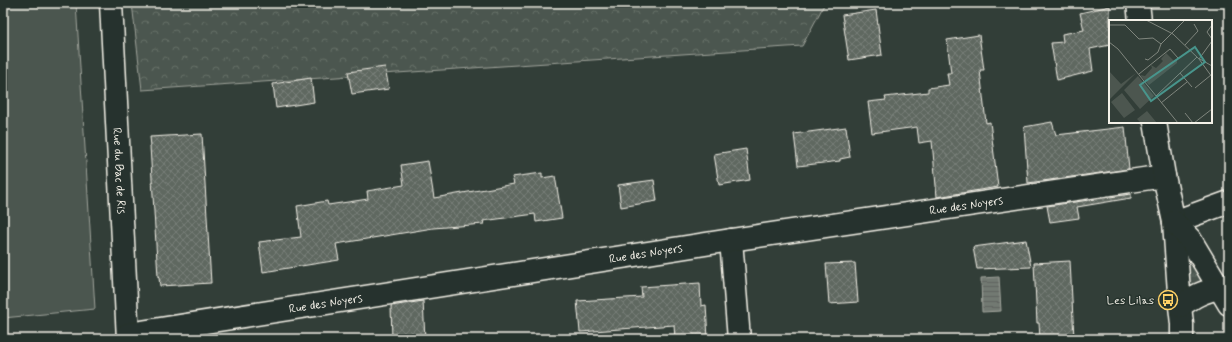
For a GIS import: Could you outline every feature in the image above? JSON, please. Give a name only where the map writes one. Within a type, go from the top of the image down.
[{"type":"street","name":"Rue du Bac de Ris","points":[[111,3],[128,337]]},
{"type":"street","points":[[1138,3],[1140,20]]},
{"type":"street","points":[[1155,123],[1164,176],[1174,222],[1182,339]]},
{"type":"street","name":"Rue des Noyers","points":[[128,337],[731,240],[1164,176]]},
{"type":"street","points":[[1174,222],[1229,202]]},
{"type":"street","points":[[1174,222],[1190,239],[1224,296]]},
{"type":"street","points":[[731,240],[739,339]]},
{"type":"street","points":[[1180,306],[1204,291],[1224,296]]},
{"type":"green space","points":[[3,3],[76,3],[95,309],[3,318]]},
{"type":"green space","points":[[132,3],[825,3],[802,46],[142,90]]},
{"type":"green space","points":[[1183,243],[1207,281],[1187,291]]},
{"type":"shaded area","points":[[999,277],[1001,311],[982,312],[981,278]]},
{"type":"building","points":[[1110,6],[1109,45],[1090,49],[1093,71],[1057,80],[1051,43],[1063,42],[1062,34],[1084,30],[1080,13]]},
{"type":"building","points":[[876,10],[882,55],[849,60],[842,15]]},
{"type":"building","points":[[979,35],[984,70],[980,70],[986,123],[990,122],[998,187],[937,197],[932,141],[919,143],[917,127],[872,133],[868,102],[886,100],[885,97],[928,92],[928,88],[949,85],[947,73],[951,73],[947,40]]},
{"type":"building","points":[[385,67],[389,89],[352,94],[348,72]]},
{"type":"building","points":[[311,78],[314,102],[276,108],[273,84]]},
{"type":"building","points":[[1052,122],[1056,135],[1125,127],[1129,169],[1028,183],[1024,127]]},
{"type":"building","points":[[846,127],[850,157],[840,159],[840,161],[798,166],[794,134]]},
{"type":"building","points":[[202,134],[211,283],[160,286],[158,277],[150,137]]},
{"type":"building","points":[[746,149],[750,180],[719,185],[714,154]]},
{"type":"building","points":[[428,161],[434,198],[514,184],[512,177],[542,173],[542,178],[555,176],[562,218],[536,222],[535,214],[483,221],[484,224],[433,228],[336,244],[339,260],[263,272],[259,242],[301,237],[297,206],[327,201],[328,205],[368,199],[367,191],[404,185],[401,165]]},
{"type":"building","points":[[654,180],[657,201],[621,207],[618,185]]},
{"type":"building","points":[[1131,194],[1131,198],[1077,207],[1079,218],[1050,222],[1047,206]]},
{"type":"building","points":[[1026,240],[1031,267],[977,269],[973,247]]},
{"type":"building","points":[[1070,261],[1074,339],[1040,339],[1039,323],[1037,323],[1034,263]]},
{"type":"building","points":[[855,263],[858,302],[829,304],[826,264]]},
{"type":"building","points":[[700,283],[701,306],[706,305],[708,339],[675,339],[674,325],[580,332],[577,301],[642,297],[641,287]]},
{"type":"building","points":[[423,301],[425,339],[392,339],[391,306]]},
{"type":"place","name":"Les Lilas","points":[[1168,300]]}]
